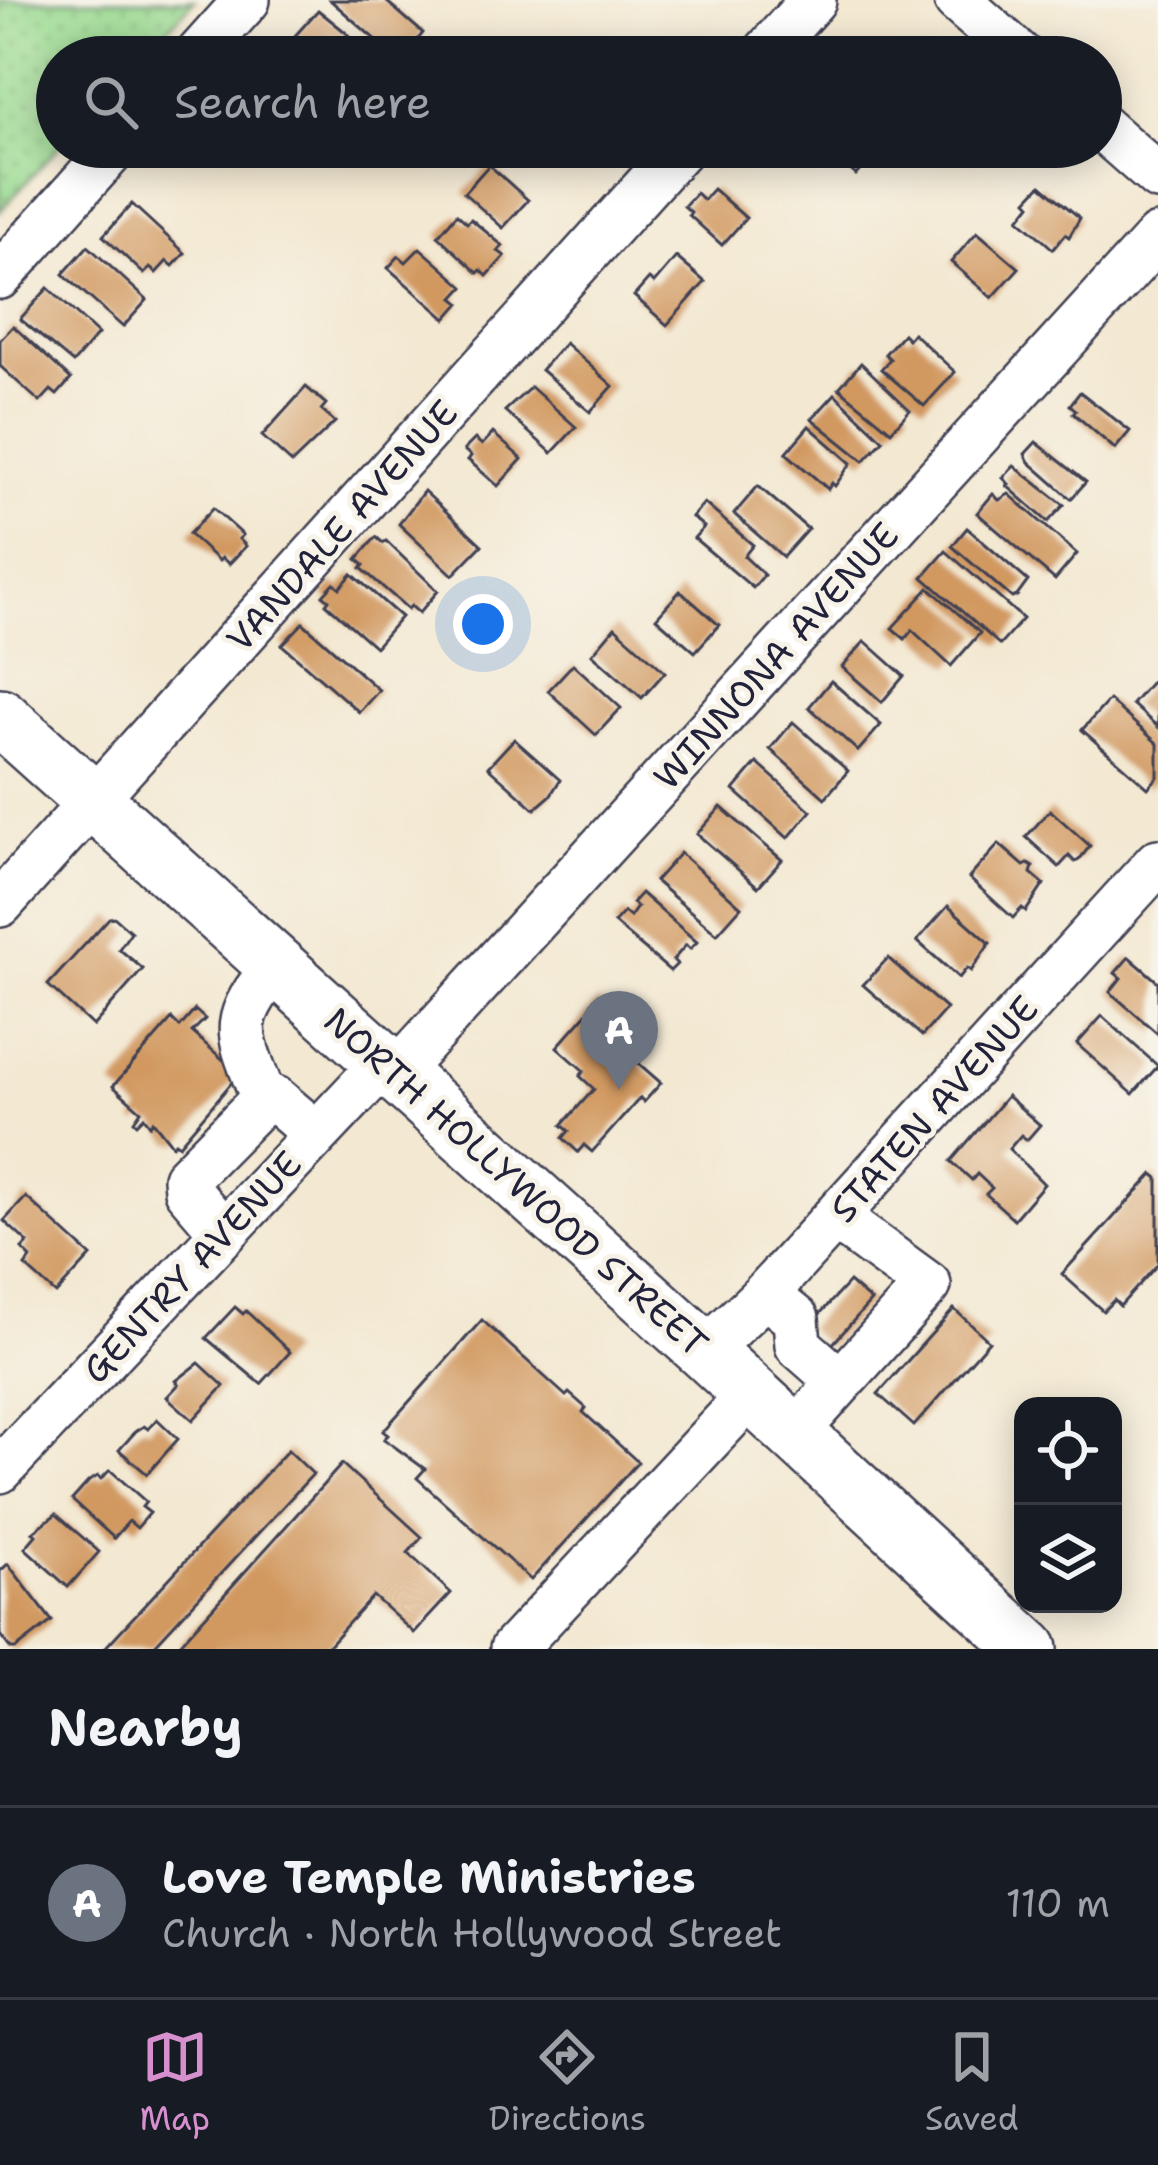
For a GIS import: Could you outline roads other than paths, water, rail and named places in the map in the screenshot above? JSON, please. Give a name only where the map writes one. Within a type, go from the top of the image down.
[{"type":"main road","name":"NORTH HOLLYWOOD STREET","points":[[0,717],[705,1351],[1010,1643]]},
{"type":"street","points":[[215,36],[247,0]]},
{"type":"street","points":[[781,36],[813,0]]},
{"type":"street","points":[[957,0],[998,36]]},
{"type":"street","points":[[1122,145],[1158,177]]},
{"type":"street","points":[[0,276],[97,168]]},
{"type":"street","name":"VANDALE AVENUE","points":[[0,904],[663,168]]},
{"type":"street","name":"WINNONA AVENUE","points":[[389,1069],[1158,237]]},
{"type":"street","name":"STATEN AVENUE","points":[[705,1351],[765,1294],[1158,862]]},
{"type":"street","points":[[264,1100],[240,1031],[242,1014],[276,965]]},
{"type":"street","name":"GENTRY AVENUE","points":[[0,1470],[316,1134],[389,1069]]},
{"type":"street","points":[[224,1233],[188,1190],[185,1178],[264,1100],[275,1100],[316,1134]]},
{"type":"street","points":[[222,1139],[270,1183]]},
{"type":"street","points":[[794,1434],[928,1286],[835,1217]]},
{"type":"street","points":[[765,1294],[796,1319],[798,1345],[840,1382]]},
{"type":"street","points":[[513,1649],[751,1394]]},
{"type":"place","name":"Love Temple Ministries","points":[[619,1090]]}]
